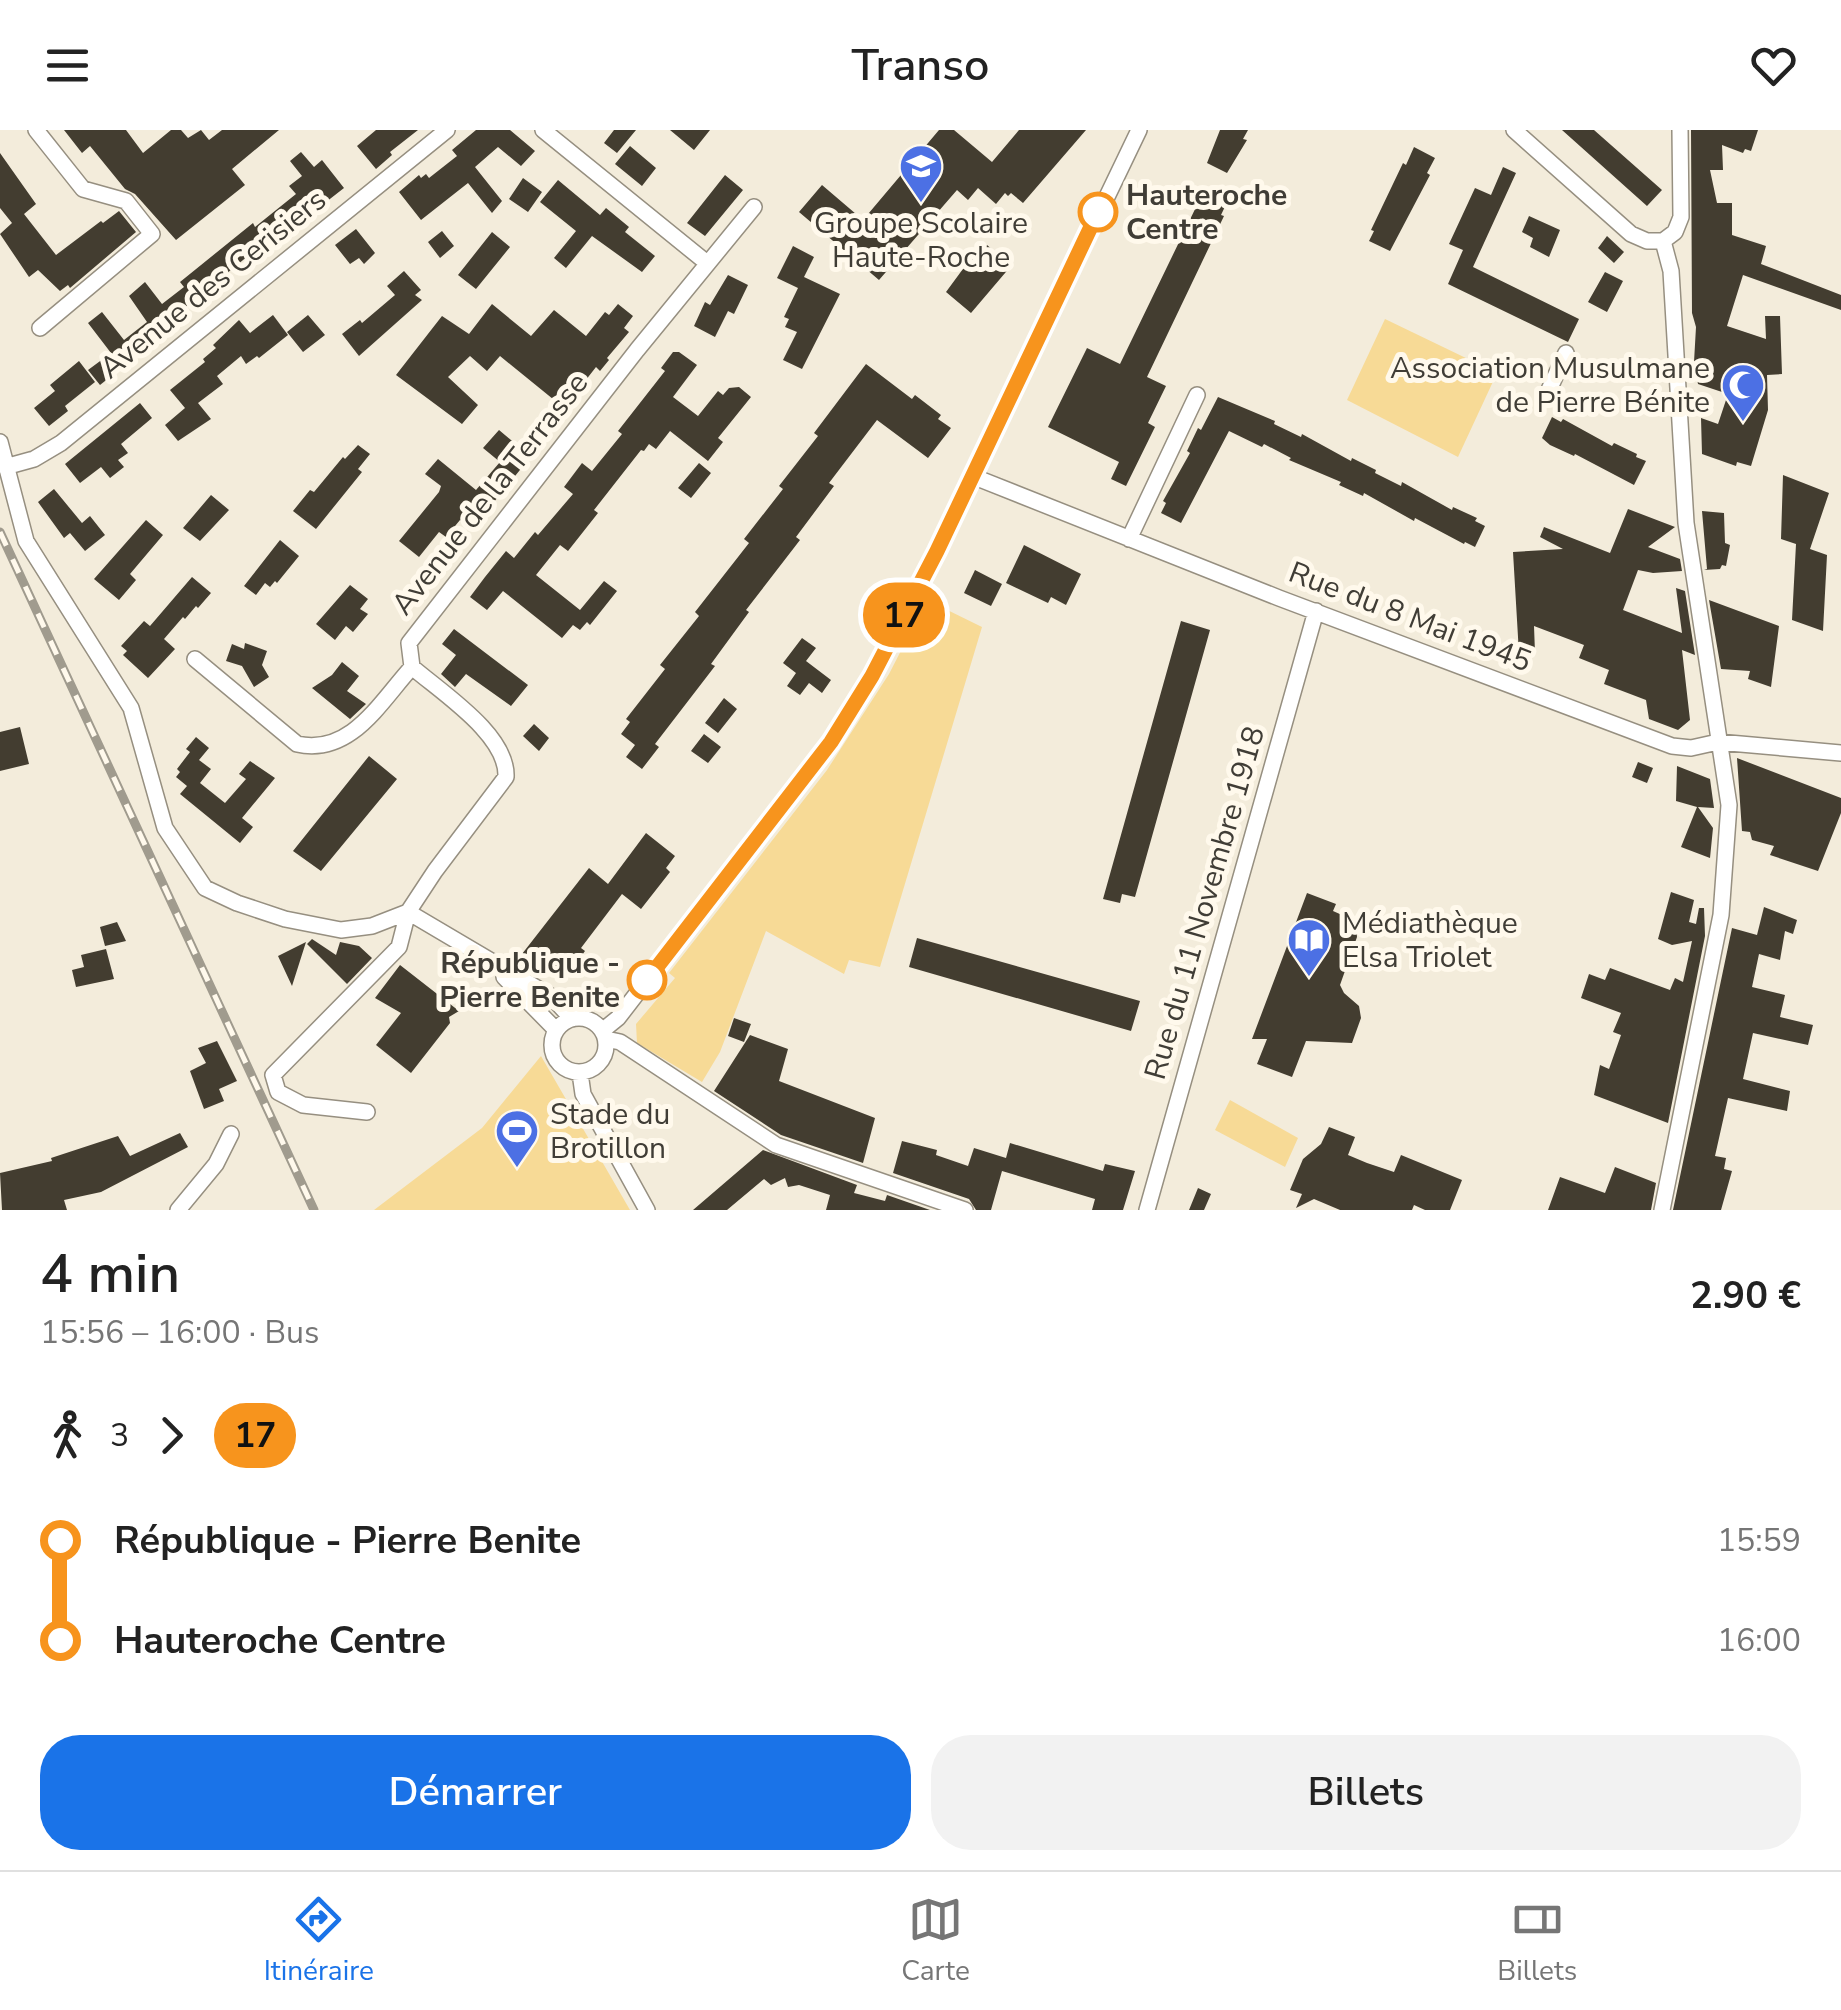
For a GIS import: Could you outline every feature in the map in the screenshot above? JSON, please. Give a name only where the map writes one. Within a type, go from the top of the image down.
[{"type":"street","points":[[36,130],[83,190],[126,201],[152,234],[40,328]]},
{"type":"street","name":"Avenue des Cerisiers","points":[[2,456],[34,459],[61,443],[447,130]]},
{"type":"street","points":[[542,130],[707,263]]},
{"type":"street","points":[[572,1018],[556,1030],[552,1042],[562,1067],[580,1073],[598,1066],[604,1058],[604,1035],[831,742],[872,676],[937,551],[1139,130]]},
{"type":"street","points":[[1514,130],[1631,234],[1663,242],[1675,232],[1682,217],[1680,130]]},
{"type":"street","name":"Avenue de la Terrasse","points":[[367,1112],[303,1106],[278,1092],[272,1076],[399,946],[408,912],[506,777],[507,763],[498,743],[412,667],[408,649],[414,634],[754,207]]},
{"type":"street","points":[[1662,1210],[1721,915],[1729,806],[1686,522],[1670,271],[1663,242]]},
{"type":"street","points":[[1548,392],[1566,353]]},
{"type":"street","points":[[1129,539],[1198,396]]},
{"type":"street","points":[[2,456],[26,541],[132,708],[165,828],[205,888],[237,904],[285,919],[341,930],[372,926],[408,912],[552,997],[572,1018],[589,1020],[604,1035],[660,1067],[776,1145],[964,1210]]},
{"type":"street","name":"Rue du 8 Mai 1945","points":[[972,476],[1672,746],[1691,748],[1718,742],[1841,752]]},
{"type":"street","name":"Rue du 11 Novembre 1918","points":[[1147,1210],[1316,611]]},
{"type":"street","points":[[195,659],[296,744],[309,747],[335,744],[350,737],[412,667]]},
{"type":"street","points":[[486,961],[541,1011],[556,1030]]},
{"type":"street","points":[[580,1073],[582,1094],[647,1210]]},
{"type":"street","points":[[178,1210],[216,1164],[232,1134]]},
{"type":"shaded area","points":[[1385,319],[1497,373],[1458,457],[1347,400]]},
{"type":"shaded area","points":[[927,600],[982,627],[880,967],[849,960],[844,974],[766,931],[720,1052],[702,1082],[637,1043],[636,1024],[675,978],[669,973],[827,770],[889,674]]},
{"type":"shaded area","name":"Stade du Brotillon","points":[[541,1056],[630,1210],[374,1210],[482,1128]]},
{"type":"shaded area","points":[[1230,1100],[1298,1138],[1285,1167],[1215,1130]]},
{"type":"building","points":[[64,130],[126,130],[143,153],[171,130],[181,130],[188,138],[201,130],[209,140],[222,130],[279,130],[232,169],[245,185],[176,240],[135,194],[125,189],[90,146],[82,153]]},
{"type":"building","points":[[376,130],[418,130],[376,169],[357,146]]},
{"type":"building","points":[[476,130],[510,130],[535,151],[521,166],[498,147],[475,167],[502,201],[492,213],[468,183],[421,220],[399,192],[419,175],[429,178],[457,156],[452,150]]},
{"type":"building","points":[[614,130],[636,130],[617,153],[604,143]]},
{"type":"building","points":[[670,130],[710,130],[694,150]]},
{"type":"building","points":[[939,130],[954,130],[992,162],[1019,130],[1086,130],[1023,203],[1005,193],[996,204],[978,188],[968,200],[957,190],[879,280],[799,212],[822,185],[863,220]]},
{"type":"building","points":[[1220,130],[1248,130],[1243,139],[1247,140],[1227,173],[1207,163]]},
{"type":"building","points":[[1562,130],[1594,130],[1662,190],[1647,206]]},
{"type":"building","points":[[1691,130],[1758,130],[1751,151],[1745,149],[1743,153],[1722,145],[1723,170],[1710,170],[1717,203],[1732,203],[1732,235],[1766,246],[1761,264],[1841,295],[1841,310],[1743,275],[1727,326],[1766,339],[1765,316],[1780,316],[1782,374],[1767,375],[1768,410],[1751,466],[1737,462],[1736,466],[1702,454],[1701,418],[1718,424],[1728,394],[1698,384],[1694,362]]},
{"type":"building","points":[[630,146],[656,168],[642,186],[615,164]]},
{"type":"building","points":[[1414,147],[1435,158],[1390,251],[1369,241],[1374,231],[1371,230]]},
{"type":"building","points":[[301,152],[314,167],[322,160],[344,188],[285,234],[281,229],[176,315],[180,321],[100,385],[88,370],[111,353],[88,323],[102,312],[124,340],[147,322],[129,296],[145,282],[162,304],[184,287],[180,282],[296,194],[289,186],[302,176],[290,161]]},
{"type":"building","points":[[0,153],[36,204],[24,214],[56,255],[119,211],[136,232],[70,288],[68,285],[60,291],[38,270],[29,277],[0,234],[12,223],[0,208]]},
{"type":"building","points":[[1503,167],[1516,173],[1473,267],[1579,319],[1568,342],[1448,284],[1463,250],[1449,244],[1475,188],[1491,195]]},
{"type":"building","points":[[725,175],[743,190],[705,236],[687,223]]},
{"type":"building","points":[[523,178],[542,192],[528,212],[509,199]]},
{"type":"building","points":[[558,180],[600,215],[606,208],[629,227],[625,232],[655,256],[642,272],[592,236],[566,268],[554,258],[576,231],[540,202]]},
{"type":"building","points":[[1209,187],[1229,198],[1147,377],[1166,386],[1148,423],[1155,427],[1126,486],[1111,479],[1119,462],[1048,427],[1087,348],[1120,364]]},
{"type":"building","points":[[1529,216],[1560,230],[1549,257],[1530,247],[1533,238],[1522,232]]},
{"type":"building","points":[[356,229],[375,253],[364,264],[359,258],[350,264],[335,245]]},
{"type":"building","points":[[442,231],[454,246],[440,258],[428,242]]},
{"type":"building","points":[[492,232],[510,247],[476,289],[458,275]]},
{"type":"building","points":[[1607,236],[1624,252],[1614,263],[1598,248]]},
{"type":"building","points":[[987,245],[1011,266],[971,313],[946,292],[971,258],[974,260]]},
{"type":"building","points":[[793,246],[814,257],[804,277],[840,294],[802,369],[783,360],[797,332],[785,327],[789,319],[784,317],[798,288],[777,278]]},
{"type":"building","points":[[404,271],[421,290],[415,295],[422,300],[359,356],[342,334],[395,295],[387,286]]},
{"type":"building","points":[[1605,272],[1623,281],[1607,312],[1588,302]]},
{"type":"building","points":[[728,275],[748,285],[734,314],[728,311],[715,337],[694,326],[705,302],[710,305]]},
{"type":"building","points":[[492,304],[531,336],[554,310],[586,336],[605,312],[609,315],[618,304],[633,316],[624,328],[629,332],[609,360],[600,371],[596,367],[564,408],[500,356],[487,371],[470,356],[448,377],[478,405],[462,424],[396,375],[442,316],[469,334]]},
{"type":"building","points":[[273,315],[288,335],[259,358],[246,364],[241,356],[217,376],[223,384],[198,403],[211,419],[178,441],[165,425],[185,408],[170,390],[205,362],[203,359],[216,348],[213,345],[239,320],[250,333]]},
{"type":"building","points":[[308,315],[325,335],[303,352],[287,332]]},
{"type":"building","points":[[673,352],[697,365],[673,397],[698,416],[718,391],[723,395],[729,388],[739,387],[751,397],[718,438],[723,442],[708,461],[670,431],[656,449],[649,444],[641,450],[568,551],[560,545],[536,575],[580,610],[604,581],[617,591],[590,625],[587,622],[580,630],[573,625],[562,638],[503,591],[487,610],[470,597],[506,551],[514,558],[573,494],[564,487],[582,463],[592,471],[622,434],[618,431],[665,371],[661,368]]},
{"type":"building","points":[[79,361],[95,382],[65,406],[68,411],[49,426],[34,408],[55,391],[50,385]]},
{"type":"building","points":[[866,364],[912,399],[915,395],[951,428],[928,458],[877,420],[829,483],[834,486],[796,537],[800,540],[746,610],[749,612],[711,664],[715,666],[655,744],[659,747],[642,769],[626,757],[635,745],[621,734],[630,722],[626,719],[665,669],[660,665],[699,616],[695,612],[749,543],[744,539],[818,436],[814,433]]},
{"type":"building","points":[[1218,397],[1275,421],[1274,424],[1301,437],[1302,434],[1351,461],[1352,458],[1401,486],[1402,482],[1452,510],[1453,507],[1477,518],[1475,521],[1485,526],[1475,547],[1415,518],[1414,521],[1364,493],[1363,496],[1339,485],[1341,482],[1289,460],[1264,444],[1262,447],[1229,431],[1181,523],[1161,513],[1198,428],[1201,430]]},
{"type":"building","points":[[140,403],[152,418],[121,444],[128,453],[118,460],[124,467],[110,478],[101,467],[80,483],[65,464]]},
{"type":"building","points":[[1552,417],[1646,461],[1634,485],[1550,445],[1542,438]]},
{"type":"building","points":[[499,430],[528,460],[472,529],[460,520],[446,537],[439,532],[419,557],[399,541],[439,492],[441,486],[425,474],[438,459],[476,490],[500,462],[483,448]]},
{"type":"building","points":[[358,445],[370,454],[358,469],[362,472],[316,529],[293,511]]},
{"type":"building","points":[[699,463],[711,473],[691,498],[678,488]]},
{"type":"building","points":[[1783,475],[1829,493],[1810,549],[1827,555],[1823,631],[1792,620],[1796,544],[1781,539]]},
{"type":"building","points":[[54,489],[82,523],[90,516],[105,535],[85,551],[70,533],[64,538],[38,502]]},
{"type":"building","points":[[211,495],[229,510],[200,541],[183,528]]},
{"type":"building","points":[[1628,509],[1675,527],[1648,547],[1680,559],[1682,571],[1638,570],[1623,610],[1682,633],[1676,588],[1685,591],[1695,655],[1682,650],[1690,720],[1678,730],[1649,719],[1646,700],[1604,684],[1609,670],[1579,658],[1584,645],[1534,626],[1535,653],[1519,654],[1513,552],[1563,549],[1540,537],[1544,527],[1610,553]]},
{"type":"building","points":[[1702,511],[1724,513],[1725,543],[1730,545],[1726,566],[1720,569],[1704,570],[1707,569]]},
{"type":"building","points":[[146,520],[163,535],[130,574],[136,580],[119,600],[94,579]]},
{"type":"building","points":[[280,540],[299,556],[277,583],[270,587],[265,583],[256,595],[244,586]]},
{"type":"building","points":[[1024,545],[1081,574],[1066,605],[1051,597],[1048,603],[1006,583]]},
{"type":"building","points":[[975,570],[1002,584],[991,606],[964,593]]},
{"type":"building","points":[[192,577],[211,593],[164,639],[175,649],[148,678],[123,655],[127,651],[121,646],[144,621],[150,626]]},
{"type":"building","points":[[350,585],[368,599],[360,609],[368,614],[353,632],[346,626],[335,640],[316,624]]},
{"type":"building","points":[[1709,600],[1779,626],[1771,687],[1748,679],[1750,671],[1721,669]]},
{"type":"building","points":[[1181,621],[1210,630],[1135,897],[1122,894],[1120,903],[1103,899]]},
{"type":"building","points":[[454,629],[528,685],[511,706],[466,674],[455,687],[441,674],[456,655],[442,644]]},
{"type":"building","points":[[802,638],[816,648],[806,661],[831,680],[822,693],[809,683],[800,695],[787,686],[796,673],[783,663]]},
{"type":"building","points":[[245,643],[267,651],[262,665],[269,677],[254,687],[242,666],[226,661],[232,644],[244,649]]},
{"type":"building","points":[[342,662],[359,676],[347,691],[366,704],[350,719],[312,688],[332,675]]},
{"type":"building","points":[[724,698],[737,709],[718,733],[705,723]]},
{"type":"building","points":[[534,724],[549,738],[539,751],[523,736]]},
{"type":"building","points":[[20,727],[29,764],[0,771],[0,732]]},
{"type":"building","points":[[704,734],[721,747],[708,763],[691,751]]},
{"type":"building","points":[[196,737],[209,748],[199,760],[211,769],[200,783],[225,803],[246,779],[239,774],[250,761],[275,778],[242,818],[253,827],[240,843],[180,794],[187,786],[176,777],[180,772],[177,769]]},
{"type":"building","points":[[369,756],[397,779],[321,871],[293,851]]},
{"type":"building","points":[[1737,758],[1841,798],[1841,813],[1818,871],[1770,855],[1774,846],[1752,840],[1750,832],[1742,831]]},
{"type":"building","points":[[1638,762],[1653,768],[1647,783],[1632,777]]},
{"type":"building","points":[[1677,766],[1710,779],[1714,808],[1698,807],[1713,828],[1710,858],[1681,847],[1697,807],[1676,801]]},
{"type":"building","points":[[646,833],[675,856],[666,868],[670,872],[641,909],[622,894],[581,948],[585,951],[563,981],[522,954],[589,868],[608,884]]},
{"type":"building","points":[[1671,892],[1694,900],[1689,922],[1696,924],[1699,908],[1704,908],[1705,936],[1668,1123],[1594,1095],[1600,1065],[1609,1069],[1621,1035],[1613,1032],[1621,1013],[1581,998],[1589,974],[1605,980],[1610,968],[1670,990],[1675,978],[1683,982],[1692,941],[1672,945],[1658,939]]},
{"type":"building","name":"Médiathèque Elsa Triolet","points":[[1307,893],[1336,904],[1333,911],[1356,925],[1357,937],[1340,985],[1359,1006],[1361,1018],[1352,1043],[1306,1041],[1292,1077],[1257,1064],[1267,1039],[1252,1039]]},
{"type":"building","points":[[1764,907],[1797,920],[1793,934],[1785,931],[1780,960],[1759,954],[1752,987],[1785,995],[1780,1017],[1813,1025],[1808,1045],[1753,1033],[1743,1079],[1790,1091],[1787,1111],[1728,1098],[1715,1156],[1726,1158],[1724,1169],[1732,1171],[1721,1210],[1673,1210],[1732,928],[1757,935]]},
{"type":"building","points":[[117,922],[126,941],[105,946],[100,927]]},
{"type":"building","points":[[917,938],[1140,1001],[1131,1031],[909,967]]},
{"type":"building","points":[[312,939],[336,955],[340,942],[359,946],[372,958],[347,984],[307,944]]},
{"type":"building","points":[[306,942],[292,986],[278,956]]},
{"type":"building","points":[[106,949],[114,979],[76,987],[72,970],[84,967],[81,955]]},
{"type":"building","points":[[400,965],[459,1011],[449,1017],[450,1023],[411,1073],[376,1045],[401,1013],[375,998]]},
{"type":"building","points":[[734,1018],[751,1024],[744,1042],[728,1036]]},
{"type":"building","points":[[750,1035],[788,1049],[779,1081],[875,1118],[863,1163],[781,1135],[714,1091]]},
{"type":"building","points":[[217,1041],[237,1081],[219,1089],[224,1101],[204,1109],[190,1071],[206,1063],[198,1048]]},
{"type":"building","points":[[1329,1127],[1355,1137],[1348,1155],[1367,1163],[1394,1172],[1401,1155],[1462,1180],[1450,1210],[1425,1210],[1414,1205],[1412,1210],[1340,1210],[1314,1199],[1296,1208],[1302,1194],[1290,1190],[1303,1159],[1321,1144]]},
{"type":"building","points":[[180,1133],[188,1147],[101,1192],[64,1200],[67,1210],[2,1210],[0,1173],[52,1161],[51,1158],[118,1136],[130,1156]]},
{"type":"building","points":[[902,1141],[937,1150],[936,1155],[968,1166],[974,1148],[1006,1158],[1010,1143],[1103,1171],[1105,1164],[1135,1171],[1123,1210],[1092,1210],[1095,1199],[1002,1171],[991,1210],[976,1210],[969,1199],[893,1173]]},
{"type":"building","points":[[763,1150],[857,1185],[854,1193],[885,1201],[887,1195],[930,1210],[826,1210],[830,1195],[799,1185],[788,1187],[785,1178],[771,1185],[764,1179],[727,1210],[693,1210]]},
{"type":"building","points":[[1615,1167],[1656,1183],[1651,1210],[1548,1210],[1560,1177],[1605,1193]]},
{"type":"building","points":[[1198,1188],[1211,1194],[1204,1210],[1189,1210]]},
{"type":"railway","points":[[0,532],[314,1210]]},
{"type":"bus line","name":"17","points":[[647,980],[831,742],[872,676],[937,551],[1098,212]]},
{"type":"place","name":"Groupe Scolaire Haute-Roche","points":[[921,204]]},
{"type":"place","name":"Hauteroche Centre","points":[[1098,212]]},
{"type":"place","name":"Association Musulmane de Pierre Bénite","points":[[1743,423]]},
{"type":"place","name":"Médiathèque Elsa Triolet","points":[[1309,978]]},
{"type":"place","name":"République - Pierre Benite","points":[[647,980]]},
{"type":"place","name":"Stade du Brotillon","points":[[517,1169]]}]
